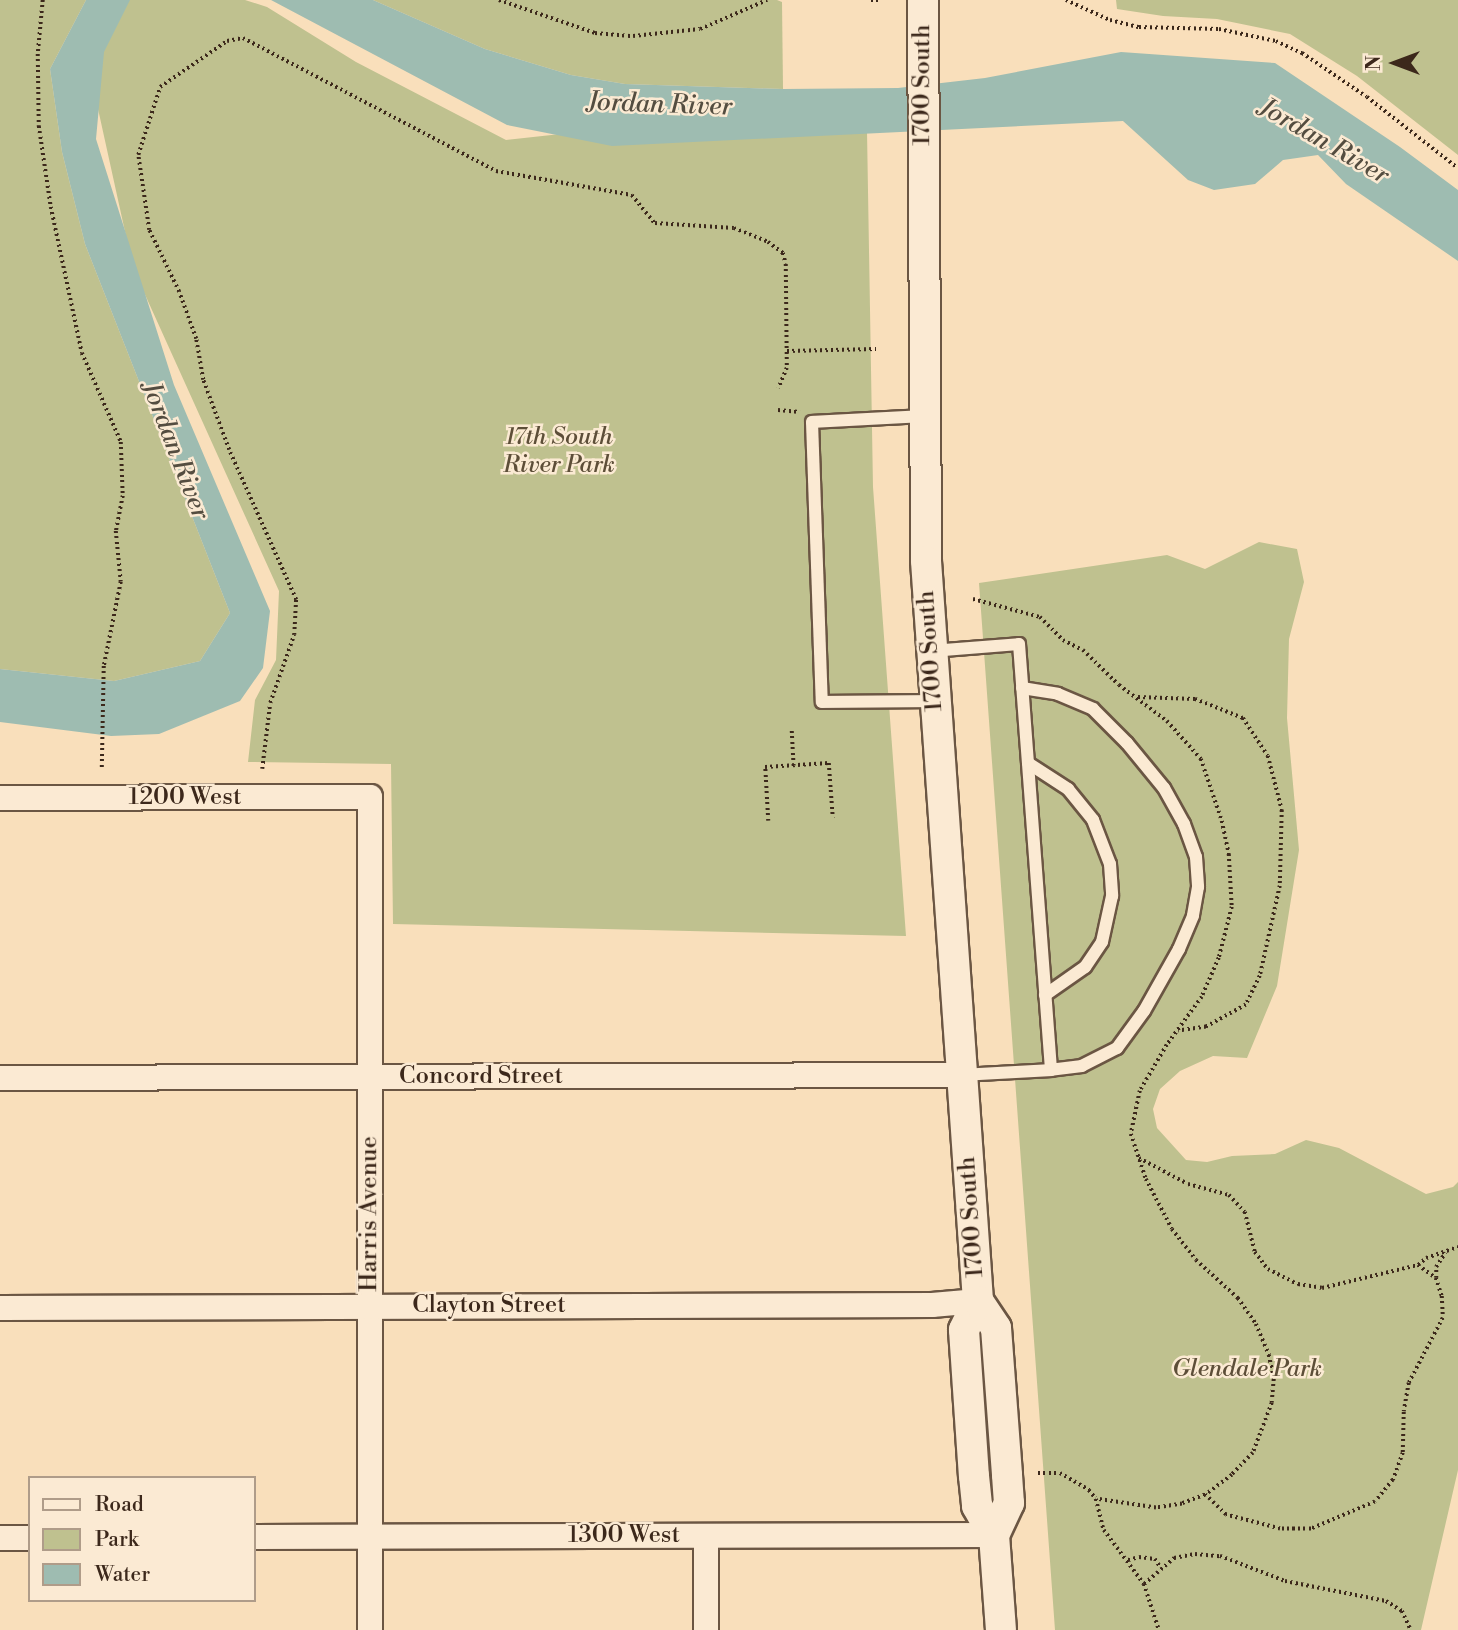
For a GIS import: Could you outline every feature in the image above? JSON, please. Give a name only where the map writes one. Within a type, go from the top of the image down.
[{"type":"street","name":"1700 South","points":[[923,0],[923,416],[931,651],[978,1301],[964,1330],[976,1506],[994,1535],[1001,1630]]},
{"type":"street","name":"1200 West","points":[[0,798],[370,797]]},
{"type":"street","name":"Harris Avenue","points":[[370,797],[370,1630]]},
{"type":"street","name":"Concord Street","points":[[0,1078],[962,1075]]},
{"type":"street","name":"Clayton Street","points":[[0,1308],[932,1306],[978,1301]]},
{"type":"street","name":"1300 West","points":[[256,1537],[994,1535]]},
{"type":"street","points":[[706,1536],[706,1630]]},
{"type":"street","points":[[0,1538],[28,1538]]},
{"type":"lane","points":[[923,416],[811,422],[822,702],[934,701]]},
{"type":"lane","points":[[931,651],[1019,644],[1051,1070]]},
{"type":"lane","points":[[962,1075],[1082,1066],[1117,1048],[1144,1011],[1179,949],[1193,916],[1198,887],[1196,857],[1184,824],[1164,788],[1128,743],[1093,709],[1058,694],[1022,688]]},
{"type":"lane","points":[[1028,763],[1068,789],[1093,820],[1110,864],[1112,896],[1102,942],[1085,967],[1045,995]]},
{"type":"path","points":[[43,0],[38,54],[39,126],[51,207],[82,353],[121,442],[123,496],[117,531],[121,582],[104,666],[102,769]]},
{"type":"path","points":[[499,0],[595,33],[633,36],[700,29],[767,0]]},
{"type":"path","points":[[871,0],[879,0]]},
{"type":"path","points":[[1066,0],[1110,19],[1139,27],[1219,29],[1276,41],[1302,53],[1367,97],[1458,168]]},
{"type":"path","points":[[262,769],[270,702],[294,635],[296,600],[229,450],[203,380],[197,339],[179,292],[149,230],[138,155],[160,87],[227,41],[243,38],[496,171],[632,195],[655,223],[734,228],[746,232],[783,253],[786,264],[787,368],[779,388]]},
{"type":"path","points":[[787,351],[876,349]]},
{"type":"path","points":[[972,599],[1040,617],[1063,640],[1083,650],[1167,721],[1201,759],[1216,798],[1229,853],[1232,907],[1219,958],[1202,997],[1154,1066],[1137,1102],[1131,1135],[1137,1157],[1172,1229],[1196,1260],[1238,1298],[1256,1324],[1269,1354],[1274,1379],[1272,1402],[1253,1453],[1232,1475],[1205,1495],[1182,1504],[1156,1508],[1096,1499]]},
{"type":"path","points":[[1136,696],[1195,699],[1243,718],[1268,756],[1282,810],[1280,886],[1260,976],[1246,1005],[1206,1027],[1178,1031]]},
{"type":"path","points":[[792,731],[794,766]]},
{"type":"path","points":[[768,821],[765,767],[829,763],[833,818]]},
{"type":"path","points":[[1137,1157],[1188,1184],[1229,1195],[1245,1212],[1255,1252],[1268,1269],[1298,1284],[1322,1288],[1418,1265],[1426,1258],[1458,1247]]},
{"type":"path","points":[[1205,1495],[1226,1515],[1280,1529],[1311,1529],[1375,1502],[1393,1480],[1403,1453],[1404,1412],[1409,1383],[1443,1318],[1436,1267],[1446,1252]]},
{"type":"path","points":[[1418,1265],[1436,1278]]},
{"type":"path","points":[[1038,1474],[1060,1473],[1076,1480],[1096,1499],[1104,1530],[1144,1584],[1159,1630]]},
{"type":"path","points":[[1144,1584],[1161,1568],[1183,1556],[1220,1556],[1284,1581],[1386,1601],[1402,1611],[1411,1630]]},
{"type":"path","points":[[1128,1560],[1139,1557],[1155,1559],[1161,1568]]},
{"type":"green space","points":[[0,0],[86,0],[50,69],[62,152],[85,244],[230,613],[200,661],[114,681],[0,669]]},
{"type":"green space","name":"17th South River Park","points":[[128,0],[245,0],[267,7],[356,62],[506,140],[588,131],[867,131],[873,487],[906,936],[393,924],[391,764],[248,762],[255,700],[276,660],[279,591],[133,268],[91,77]]},
{"type":"green space","points":[[373,0],[777,0],[782,2],[783,89],[625,84],[571,75],[485,49]]},
{"type":"green space","points":[[1116,0],[1458,0],[1458,155],[1357,76],[1290,34],[1217,19],[1163,16],[1117,9]]},
{"type":"green space","name":"Glendale Park","points":[[1259,542],[1297,549],[1304,582],[1289,639],[1287,718],[1299,850],[1277,986],[1247,1058],[1213,1056],[1180,1071],[1160,1089],[1153,1109],[1157,1128],[1186,1160],[1207,1162],[1232,1156],[1275,1154],[1306,1140],[1339,1148],[1426,1194],[1453,1187],[1458,1182],[1458,1470],[1421,1630],[1055,1630],[979,583],[1167,555],[1205,569]]},
{"type":"water","name":"Jordan River","points":[[86,0],[130,0],[104,52],[96,139],[174,385],[270,611],[263,668],[240,701],[159,734],[111,736],[0,722],[0,669],[114,681],[200,661],[230,613],[85,244],[62,152],[50,69]]},
{"type":"water","name":"Jordan River","points":[[271,0],[373,0],[485,49],[571,75],[625,84],[783,89],[898,88],[985,78],[1121,52],[1275,63],[1400,147],[1458,190],[1458,261],[1346,184],[1318,155],[1283,160],[1255,184],[1214,190],[1188,180],[1123,121],[612,146],[507,125]]}]
